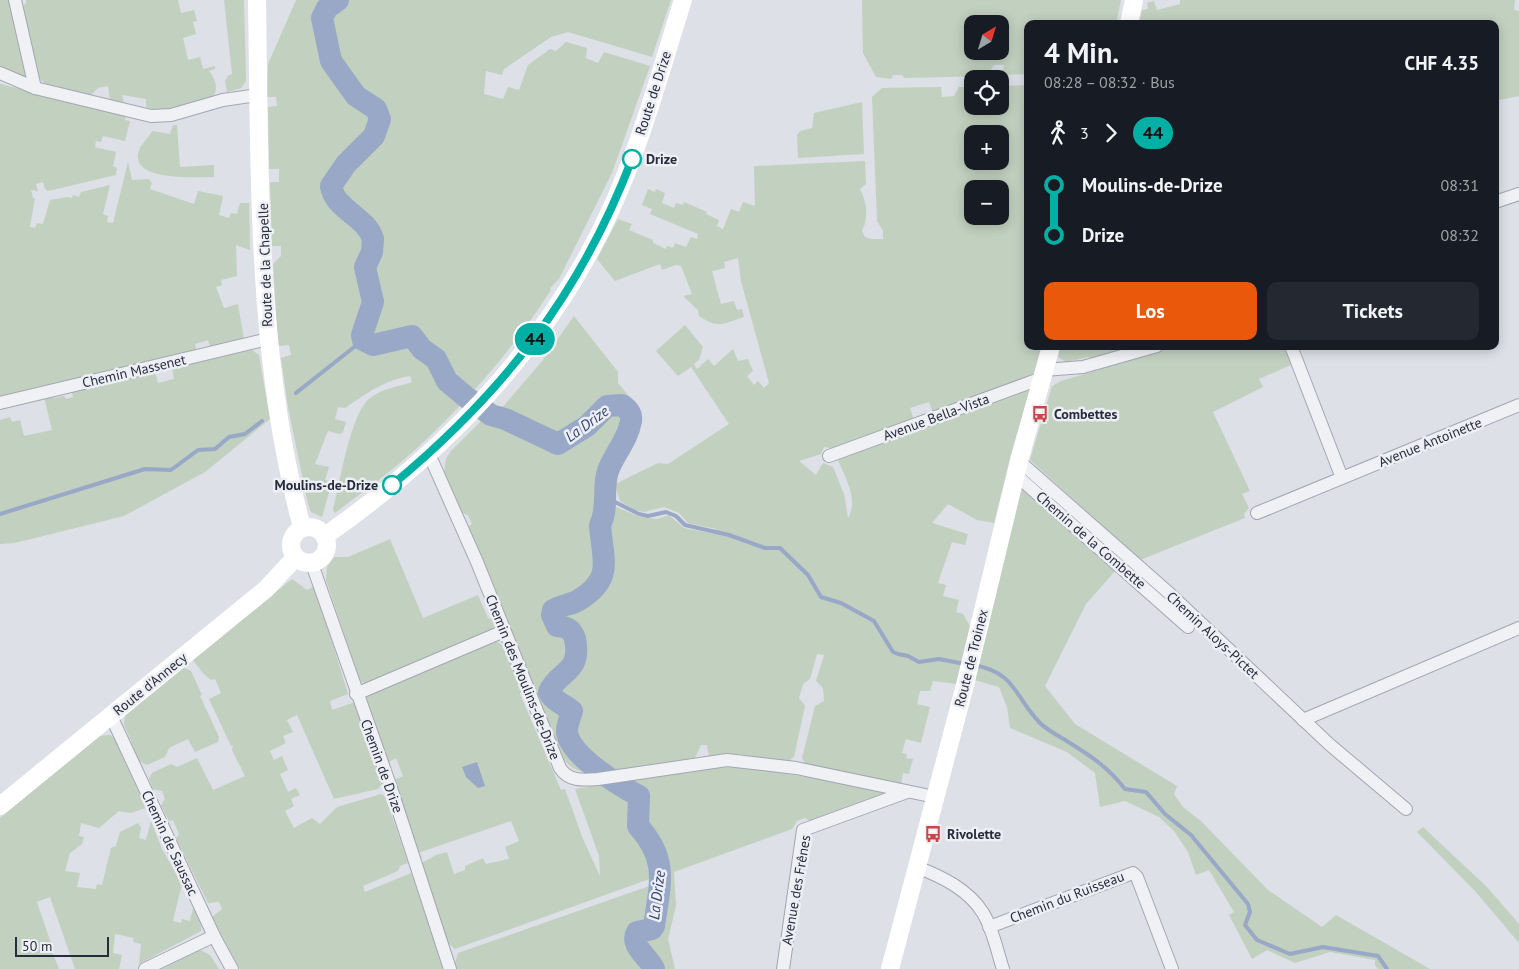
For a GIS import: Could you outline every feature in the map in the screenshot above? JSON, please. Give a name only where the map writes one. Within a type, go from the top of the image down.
[{"type":"street","points":[[15,0],[35,88]]},
{"type":"street","name":"Route de la Chapelle","points":[[257,0],[258,95],[268,339],[290,475],[302,528]]},
{"type":"street","name":"Route de Drize","points":[[429,454],[466,418],[514,366],[563,298],[609,213],[632,159],[683,0]]},
{"type":"street","points":[[1129,20],[1134,0]]},
{"type":"street","points":[[0,73],[35,88],[160,116],[223,100],[258,95]]},
{"type":"street","points":[[1499,201],[1519,194]]},
{"type":"street","name":"Chemin Massenet","points":[[0,403],[268,339]]},
{"type":"street","name":"Route de Troinex","points":[[890,969],[966,685],[1017,468],[1050,350]]},
{"type":"street","name":"Avenue Bella-Vista","points":[[829,456],[1043,374],[1083,367],[1143,350]]},
{"type":"street","points":[[1293,350],[1342,478]]},
{"type":"street","name":"Avenue Antoinette","points":[[1257,513],[1519,405]]},
{"type":"street","points":[[325,536],[358,513],[429,454]]},
{"type":"street","name":"Chemin des Moulins-de-Drize","points":[[429,454],[560,768],[568,776],[576,779],[598,779],[642,771],[727,760],[796,768],[890,786],[907,792],[935,797]]},
{"type":"street","name":"Chemin de la Combette","points":[[1017,468],[1188,626]]},
{"type":"street","name":"Chemin Aloys-Pictet","points":[[1017,468],[1156,581],[1303,720],[1406,809]]},
{"type":"street","points":[[302,528],[315,528],[325,536],[327,541],[326,552],[322,559],[304,561],[290,547],[294,535],[302,528]]},
{"type":"street","name":"Chemin de Drize","points":[[304,561],[323,590],[356,694],[397,806],[450,969]]},
{"type":"street","name":"Route d'Annecy","points":[[0,806],[266,589],[304,561]]},
{"type":"street","points":[[1303,720],[1519,628]]},
{"type":"street","points":[[356,694],[504,631]]},
{"type":"street","name":"Chemin de Saussac","points":[[111,716],[214,936],[232,969]]},
{"type":"street","name":"Avenue des Frênes","points":[[783,969],[803,830],[907,792]]},
{"type":"street","points":[[917,867],[957,886],[976,904],[984,914],[1003,969]]},
{"type":"street","name":"Chemin du Ruisseau","points":[[989,927],[1133,874],[1137,877],[1172,969]]},
{"type":"street","points":[[145,969],[214,936]]},
{"type":"green space","points":[[0,0],[11,0],[29,78],[25,81],[0,69]]},
{"type":"green space","points":[[26,0],[178,0],[181,13],[194,10],[197,21],[193,22],[196,34],[183,38],[188,60],[200,57],[203,69],[215,66],[215,69],[209,71],[216,84],[215,94],[213,97],[189,105],[162,110],[146,107],[146,99],[122,95],[124,103],[110,100],[108,86],[98,88],[91,95],[46,84],[37,77],[21,9]]},
{"type":"green space","points":[[224,0],[244,0],[246,81],[241,88],[227,92],[225,81],[232,74]]},
{"type":"green space","points":[[296,0],[671,0],[652,57],[568,32],[551,37],[504,69],[502,75],[486,71],[484,94],[503,99],[508,87],[519,90],[528,65],[550,49],[556,51],[566,42],[587,48],[586,58],[598,63],[604,52],[650,66],[612,173],[559,279],[550,288],[551,290],[537,312],[489,374],[435,431],[397,466],[335,513],[333,510],[351,434],[363,406],[370,398],[380,392],[412,382],[410,376],[384,384],[345,408],[338,407],[335,419],[346,422],[343,432],[340,434],[328,431],[315,464],[329,467],[325,480],[332,482],[322,517],[311,512],[308,504],[288,407],[281,358],[291,355],[289,345],[278,346],[273,264],[281,256],[281,246],[272,246],[270,182],[279,182],[279,169],[269,169],[268,107],[277,106],[276,97],[267,97],[268,64]]},
{"type":"green space","points":[[862,0],[1121,0],[1117,20],[1024,20],[1024,74],[1009,75],[1009,70],[1003,70],[1004,65],[994,65],[991,70],[964,70],[964,77],[905,78],[901,75],[893,75],[891,79],[876,77],[863,53]]},
{"type":"green space","points":[[1180,0],[1515,0],[1514,10],[1519,11],[1519,96],[1499,100],[1499,20],[1140,20],[1142,10],[1148,9],[1147,3],[1154,1],[1157,10],[1180,4]]},
{"type":"green space","points":[[0,84],[126,114],[125,120],[130,121],[125,141],[103,136],[101,142],[96,141],[95,147],[116,152],[113,166],[117,168],[116,175],[48,191],[45,189],[43,182],[36,184],[38,191],[31,190],[33,198],[35,198],[30,227],[35,228],[37,223],[43,224],[50,200],[72,198],[73,195],[79,197],[81,192],[110,185],[103,214],[108,216],[107,222],[113,223],[128,162],[132,180],[149,179],[152,183],[150,189],[194,204],[198,191],[223,196],[219,215],[229,218],[231,213],[237,214],[240,203],[249,203],[250,250],[236,245],[237,276],[221,280],[222,285],[216,287],[224,308],[238,304],[244,339],[211,350],[208,340],[195,344],[197,353],[0,400]]},
{"type":"green space","points":[[1024,85],[1024,350],[1043,350],[1038,370],[1028,380],[933,413],[929,402],[910,408],[914,420],[836,449],[824,447],[821,454],[799,461],[816,475],[823,463],[833,467],[844,494],[848,518],[851,511],[852,496],[838,460],[846,452],[866,445],[885,444],[886,440],[1028,388],[1030,390],[1012,450],[994,523],[977,520],[948,504],[932,523],[968,534],[965,545],[952,542],[938,583],[946,585],[943,596],[959,600],[956,612],[963,614],[971,628],[957,684],[933,681],[930,691],[920,691],[917,704],[930,707],[921,743],[906,739],[902,753],[907,754],[906,758],[913,759],[909,774],[903,773],[901,784],[806,765],[802,758],[815,706],[824,701],[823,688],[816,681],[824,655],[817,654],[810,679],[803,684],[799,698],[805,706],[794,757],[787,762],[738,754],[709,757],[707,745],[701,745],[695,758],[594,773],[575,769],[560,755],[466,528],[472,524],[468,515],[460,512],[444,472],[446,459],[451,451],[488,414],[500,410],[543,360],[574,316],[618,372],[618,383],[633,401],[641,417],[635,435],[618,468],[615,484],[658,463],[668,464],[729,424],[691,367],[678,376],[656,351],[685,325],[703,347],[699,360],[694,364],[697,369],[708,359],[714,366],[733,349],[738,361],[748,359],[753,371],[747,376],[754,385],[758,381],[764,388],[769,383],[741,281],[738,258],[724,262],[725,268],[712,271],[721,304],[734,301],[737,310],[742,309],[744,317],[722,324],[712,323],[699,316],[698,310],[683,296],[692,294],[681,266],[676,265],[662,270],[660,264],[615,281],[597,259],[618,219],[632,224],[629,230],[653,240],[653,243],[666,249],[667,246],[673,248],[675,243],[686,247],[691,237],[697,239],[698,234],[650,214],[652,209],[642,205],[648,189],[655,192],[656,189],[665,193],[662,203],[674,208],[676,203],[683,205],[684,202],[707,212],[706,214],[719,220],[717,226],[723,229],[731,209],[739,212],[743,202],[755,206],[754,166],[865,161],[866,184],[860,189],[866,210],[866,220],[862,231],[865,237],[883,239],[883,231],[877,221],[872,97],[882,88],[941,87],[942,97],[954,96],[959,87],[964,87],[964,115],[1009,115],[1009,86]],"holes":[[[615,485],[620,501],[635,510],[644,512],[664,507],[679,513],[688,523],[716,529],[716,534],[684,528],[669,515],[657,519],[640,517],[614,506],[612,495]]]},
{"type":"green space","points":[[862,102],[864,154],[798,158],[797,135],[800,131],[812,128],[814,113]]},
{"type":"green space","points":[[173,125],[177,125],[180,167],[214,165],[214,177],[171,176],[148,171],[141,165],[138,158],[139,150],[152,131],[170,134]]},
{"type":"green space","points":[[252,350],[259,355],[270,419],[205,472],[124,516],[15,543],[0,544],[0,420],[10,417],[12,422],[20,420],[24,436],[52,430],[44,397],[64,396],[66,399],[73,397],[72,391],[151,372],[156,375],[158,383],[174,379],[172,368]]},
{"type":"green space","points":[[1059,350],[1126,350],[1094,359],[1088,357],[1066,362],[1058,357]]},
{"type":"green space","points":[[1164,350],[1285,350],[1291,365],[1259,379],[1263,387],[1213,412],[1250,491],[1242,494],[1249,508],[1244,514],[1245,518],[1140,560],[1030,460],[1052,386],[1061,381]]},
{"type":"green space","points":[[1020,484],[1117,569],[1086,604],[1045,686],[1075,724],[1177,786],[1174,794],[1183,807],[1201,821],[1268,890],[1322,927],[1336,915],[1430,969],[1378,969],[1375,965],[1375,960],[1330,952],[1295,963],[1267,950],[1252,959],[1229,915],[1234,912],[1209,870],[1196,875],[1188,852],[1174,831],[1159,817],[1125,801],[1100,807],[1095,773],[1067,752],[1010,728],[1007,707],[999,687],[974,680]]},
{"type":"green space","points":[[390,539],[423,618],[478,595],[488,618],[494,620],[496,626],[494,631],[366,684],[360,681],[326,580],[327,567],[334,557],[348,557]]},
{"type":"green space","points":[[292,579],[307,590],[315,586],[348,694],[330,701],[332,710],[355,702],[382,784],[378,789],[334,799],[297,715],[287,720],[293,732],[283,736],[286,743],[270,751],[274,760],[282,756],[288,770],[280,774],[288,792],[296,788],[300,795],[291,799],[294,806],[285,811],[294,828],[312,818],[320,824],[337,807],[381,794],[385,796],[408,863],[400,866],[398,871],[363,886],[365,892],[411,873],[444,969],[240,969],[212,917],[222,909],[219,902],[208,903],[176,838],[179,834],[173,820],[169,821],[161,805],[165,799],[162,791],[153,789],[149,778],[152,773],[171,764],[177,767],[197,758],[213,790],[245,776],[232,750],[233,745],[231,746],[209,699],[221,693],[215,679],[211,680],[192,659]]},
{"type":"green space","points":[[496,641],[506,648],[522,689],[520,694],[561,790],[565,789],[583,839],[600,876],[599,856],[575,789],[690,768],[743,767],[887,790],[887,796],[812,822],[805,818],[797,821],[792,829],[674,872],[676,906],[668,939],[675,969],[457,969],[455,963],[458,953],[655,884],[655,877],[455,949],[448,943],[422,863],[436,855],[447,852],[454,874],[465,870],[465,866],[483,858],[486,864],[509,859],[505,847],[519,841],[511,821],[418,853],[394,780],[403,776],[396,758],[387,763],[366,700],[369,693]]},
{"type":"green space","points":[[183,667],[191,671],[219,737],[218,742],[195,752],[188,739],[169,748],[165,757],[147,765],[139,761],[124,724],[125,715]]},
{"type":"green space","points":[[110,735],[114,738],[146,808],[130,813],[119,811],[99,828],[81,823],[79,836],[84,837],[82,844],[70,853],[65,871],[80,873],[77,887],[96,889],[97,884],[102,885],[111,848],[116,846],[120,832],[138,823],[141,828],[139,838],[146,840],[151,821],[162,849],[182,884],[173,921],[181,923],[182,919],[190,921],[193,908],[201,925],[201,931],[139,964],[141,944],[133,942],[134,938],[115,934],[113,953],[122,955],[119,969],[75,969],[50,897],[37,902],[52,946],[50,947],[59,969],[0,969],[0,818],[99,736]]},
{"type":"green space","points":[[1423,827],[1487,887],[1519,924],[1519,943],[1475,891],[1417,832]]},
{"type":"green space","points":[[200,950],[210,955],[219,969],[162,969]]},
{"type":"water","points":[[477,762],[485,786],[478,788],[466,777],[462,767]]},
{"type":"waterway","name":"La Drize","points":[[338,0],[327,8],[322,18],[331,61],[356,96],[376,109],[380,119],[374,136],[346,164],[331,186],[333,194],[338,201],[370,231],[373,239],[372,252],[365,267],[373,302],[362,335],[363,340],[373,345],[412,336],[422,349],[436,359],[447,381],[466,397],[491,415],[505,419],[558,444],[587,426],[607,406],[622,405],[630,414],[631,421],[627,434],[606,477],[605,504],[600,525],[604,558],[602,576],[598,584],[579,600],[553,610],[552,615],[557,626],[571,631],[575,639],[576,650],[572,665],[558,679],[549,692],[556,701],[572,711],[567,731],[569,740],[576,749],[596,768],[639,796],[638,826],[648,838],[654,850],[660,873],[660,885],[654,926],[652,929],[637,932],[635,937],[638,947],[654,969]]},
{"type":"waterway","points":[[296,393],[363,340]]},
{"type":"waterway","points":[[0,514],[145,469],[171,470],[198,450],[215,449],[229,437],[245,434],[262,421]]},
{"type":"waterway","points":[[607,498],[639,514],[648,516],[666,512],[676,516],[685,525],[729,535],[765,548],[780,548],[808,575],[821,597],[841,603],[874,621],[893,652],[908,656],[919,662],[939,659],[965,664]]},
{"type":"waterway","points":[[974,665],[988,669],[1007,680],[1042,725],[1096,760],[1125,789],[1146,792],[1165,814],[1191,835],[1248,904],[1250,912],[1245,925],[1257,940],[1290,954],[1323,947],[1378,956],[1387,969]]},
{"type":"bus line","name":"44","points":[[392,485],[429,454],[466,418],[490,393],[542,330],[588,255],[612,207],[632,159]]},
{"type":"place","name":"Drize","points":[[632,159]]},
{"type":"place","name":"Combettes","points":[[1040,414]]},
{"type":"place","name":"Moulins-de-Drize","points":[[392,485]]},
{"type":"place","name":"Rivolette","points":[[933,834]]}]
